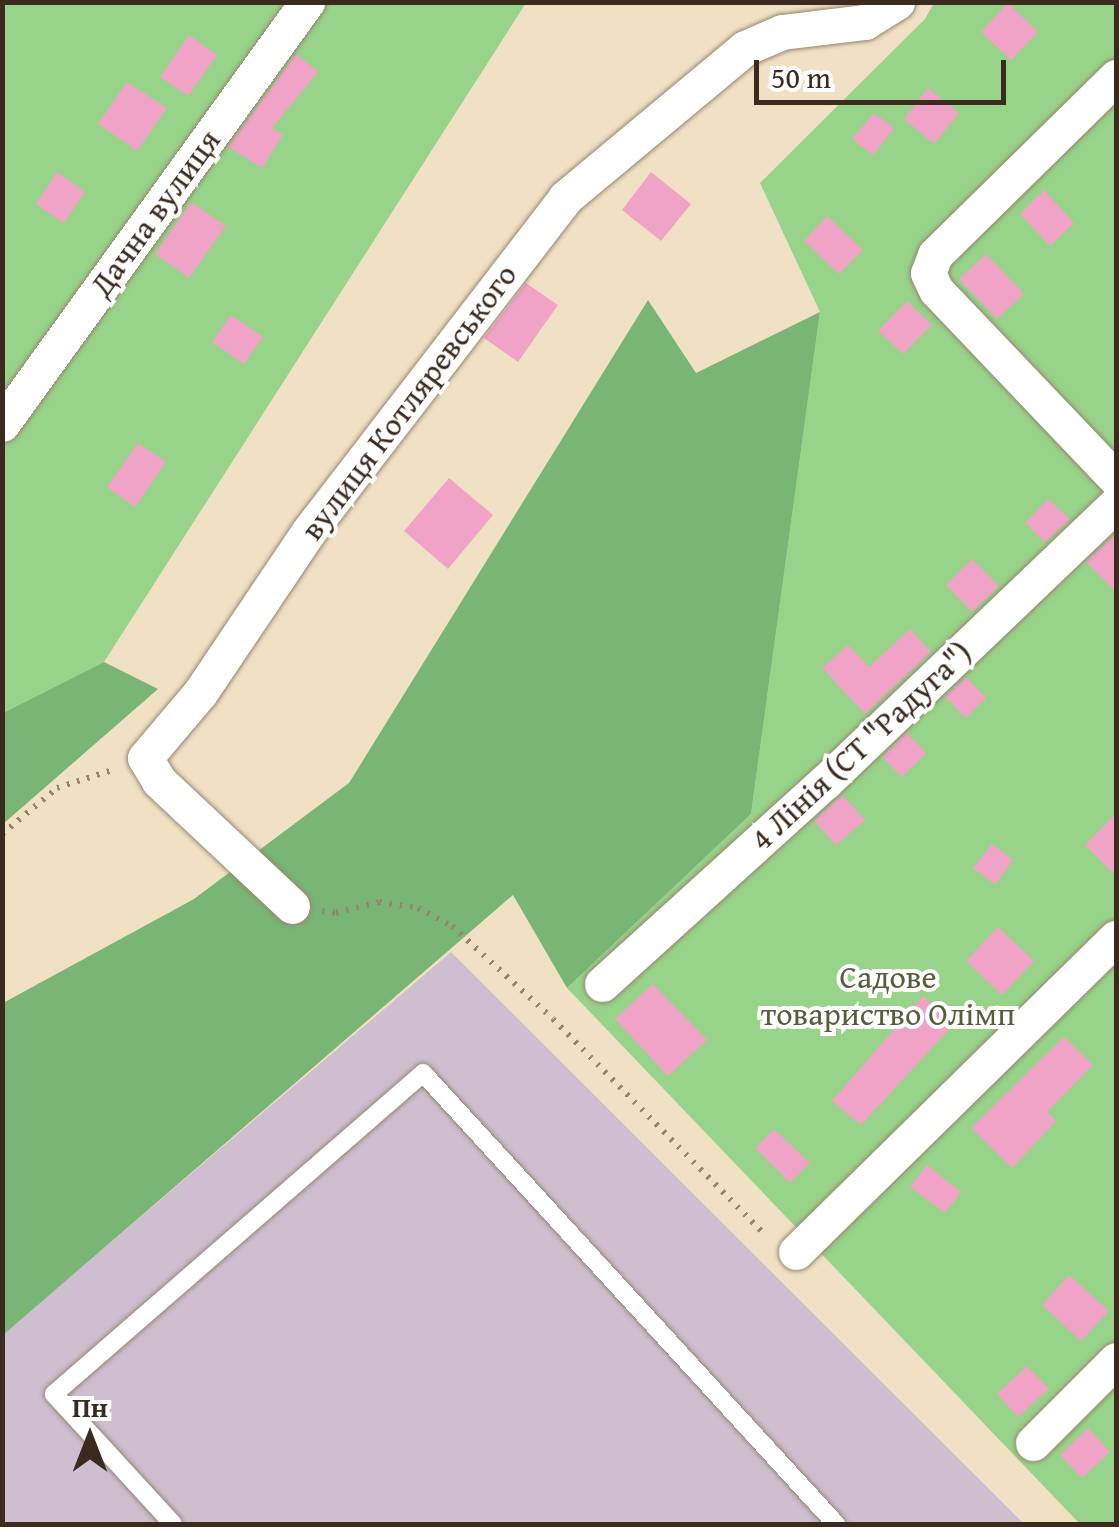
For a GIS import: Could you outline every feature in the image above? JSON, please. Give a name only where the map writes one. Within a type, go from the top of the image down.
[{"type":"street","name":"Дачна вулиця","points":[[2,424],[307,2]]},
{"type":"street","name":"вулиця Котляревського","points":[[145,758],[200,692],[309,531],[565,198],[744,48],[782,32],[865,22],[897,2]]},
{"type":"street","points":[[1116,77],[935,255],[928,273],[936,290],[1116,479]]},
{"type":"street","name":"4 Лінія (СТ \"Радуга\")","points":[[602,984],[825,782],[1116,504]]},
{"type":"street","points":[[145,758],[159,781],[292,906]]},
{"type":"street","points":[[781,1244],[1116,938]]},
{"type":"street","points":[[1033,1443],[1116,1360]]},
{"type":"lane","points":[[173,1524],[54,1394],[423,1073],[836,1524]]},
{"type":"path","points":[[2,834],[58,788],[145,758]]},
{"type":"path","points":[[292,906],[336,914],[379,902],[418,908],[452,926],[781,1244]]},
{"type":"shaded area","points":[[451,952],[1024,1524],[3,1524],[2,1335]]},
{"type":"green space","points":[[3,3],[526,3],[104,662],[3,713]]},
{"type":"green space","name":"Садове товариство Олімп","points":[[934,3],[1116,3],[1116,1524],[1080,1524],[567,988],[751,814],[820,312],[760,183],[925,19]]},
{"type":"green space","points":[[648,300],[696,373],[820,312],[751,814],[567,988],[513,895],[3,1335],[3,1003],[194,899],[349,783]]},
{"type":"green space","points":[[104,662],[158,689],[3,824],[3,713]]},
{"type":"building","points":[[1008,3],[1038,32],[1011,60],[981,32]]},
{"type":"building","points":[[189,35],[217,55],[188,96],[160,77]]},
{"type":"building","points":[[296,54],[318,72],[272,128],[283,135],[262,168],[228,147]]},
{"type":"building","points":[[127,82],[167,108],[137,151],[98,124]]},
{"type":"building","points":[[928,88],[959,113],[934,144],[904,119]]},
{"type":"building","points":[[874,113],[894,128],[873,155],[852,139]]},
{"type":"building","points":[[57,172],[85,192],[64,223],[36,204]]},
{"type":"building","points":[[651,172],[691,204],[661,241],[622,210]]},
{"type":"building","points":[[1044,190],[1074,223],[1050,246],[1020,214]]},
{"type":"building","points":[[191,202],[226,226],[189,278],[155,254]]},
{"type":"building","points":[[827,216],[863,250],[839,274],[804,241]]},
{"type":"building","points":[[986,254],[1024,294],[997,319],[959,279]]},
{"type":"building","points":[[526,283],[558,305],[518,362],[484,338]]},
{"type":"building","points":[[907,301],[932,325],[903,354],[878,331]]},
{"type":"building","points":[[231,315],[263,337],[244,364],[212,342]]},
{"type":"building","points":[[138,443],[166,462],[135,507],[107,487]]},
{"type":"building","points":[[449,478],[493,515],[448,569],[404,531]]},
{"type":"building","points":[[1048,499],[1070,519],[1045,542],[1025,523]]},
{"type":"building","points":[[1116,533],[1116,592],[1086,562]]},
{"type":"building","points":[[972,559],[999,586],[972,612],[946,585]]},
{"type":"building","points":[[910,629],[931,652],[865,714],[822,668],[848,645],[869,667]]},
{"type":"building","points":[[966,677],[986,698],[966,718],[945,697]]},
{"type":"building","points":[[907,733],[926,753],[902,777],[882,757]]},
{"type":"building","points":[[842,795],[865,820],[836,845],[814,821]]},
{"type":"building","points":[[1116,813],[1116,876],[1085,845]]},
{"type":"building","points":[[992,844],[1013,860],[995,885],[973,868]]},
{"type":"building","points":[[998,927],[1034,961],[1002,995],[966,961]]},
{"type":"building","points":[[653,984],[707,1040],[668,1076],[615,1019]]},
{"type":"building","points":[[923,996],[954,1024],[861,1125],[832,1101]]},
{"type":"building","points":[[1064,1037],[1093,1065],[1047,1112],[1056,1121],[1012,1168],[971,1128]]},
{"type":"building","points":[[774,1129],[810,1163],[790,1183],[755,1148]]},
{"type":"building","points":[[927,1165],[961,1192],[945,1213],[910,1187]]},
{"type":"building","points":[[1069,1275],[1109,1311],[1081,1341],[1042,1305]]},
{"type":"building","points":[[1027,1366],[1049,1389],[1018,1417],[997,1394]]},
{"type":"building","points":[[1088,1428],[1110,1452],[1082,1478],[1060,1455]]}]
